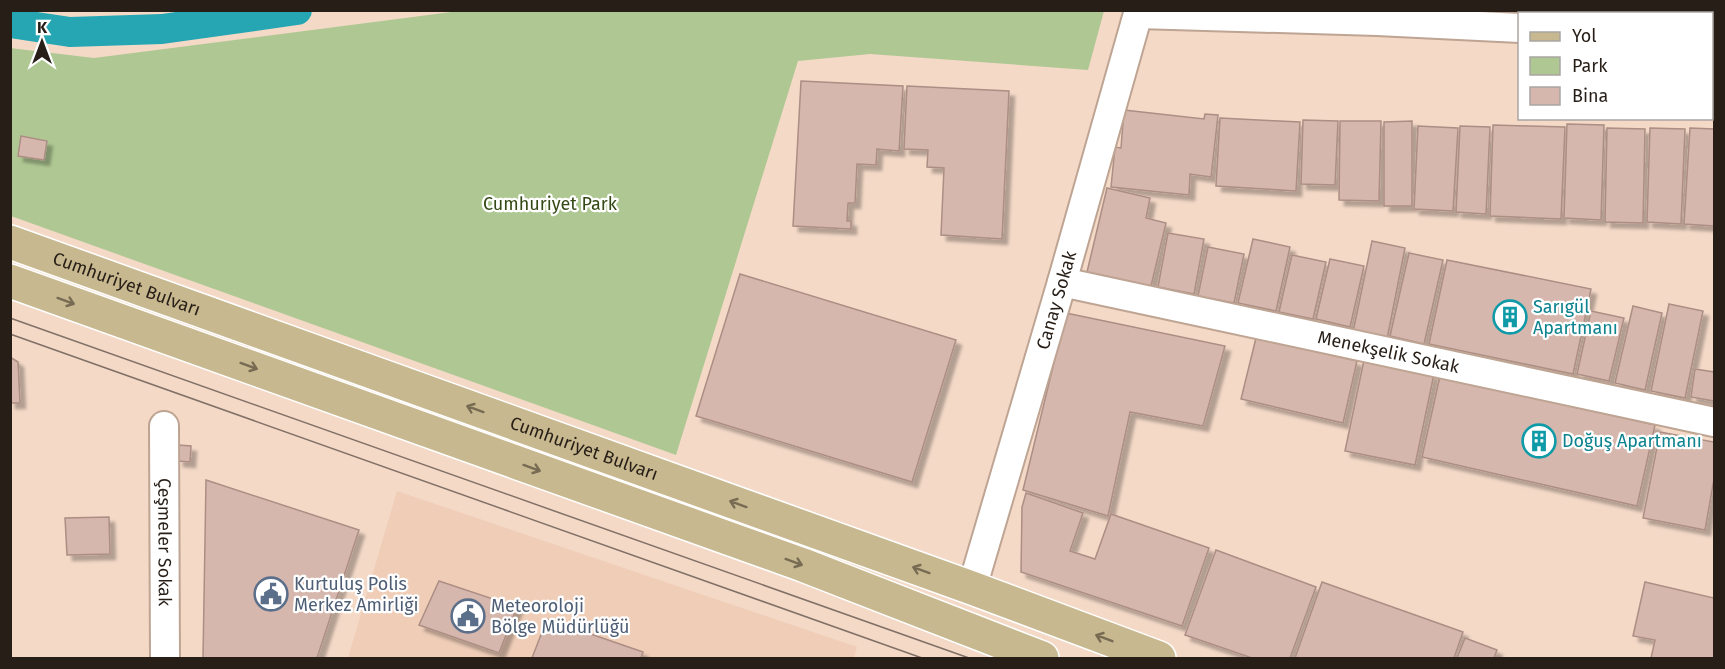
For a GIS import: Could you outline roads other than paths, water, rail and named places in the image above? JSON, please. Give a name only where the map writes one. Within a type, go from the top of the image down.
[{"type":"main road","name":"Cumhuriyet Bulvarı","points":[[10,242],[972,588],[1159,658]]},
{"type":"main road","name":"Cumhuriyet Bulvarı","points":[[10,281],[802,565],[1036,658]]},
{"type":"main road","points":[[972,588],[1036,658]]},
{"type":"street","points":[[1138,12],[1518,28]]},
{"type":"street","name":"Canay Sokak","points":[[972,588],[1138,12]]},
{"type":"street","name":"Menekşelik Sokak","points":[[1062,282],[1714,422]]},
{"type":"street","name":"Çeşmeler Sokak","points":[[164,426],[165,658]]},
{"type":"waterway","points":[[10,23],[70,32],[162,29],[297,10]]},
{"type":"waterway","points":[[1593,10],[1616,12]]},
{"type":"tram line","points":[[10,318],[969,658]]},
{"type":"tram line","points":[[10,334],[922,658]]},
{"type":"place","name":"Sarıgül Apartmanı","points":[[1510,317]]},
{"type":"place","name":"Doğuş Apartmanı","points":[[1539,441]]},
{"type":"place","name":"Kurtuluş Polis Merkez Amirliği","points":[[271,594]]},
{"type":"place","name":"Meteoroloji Bölge Müdürlüğü","points":[[468,616]]},
{"type":"park label","name":"Cumhuriyet Park","points":[[550,204]]}]
